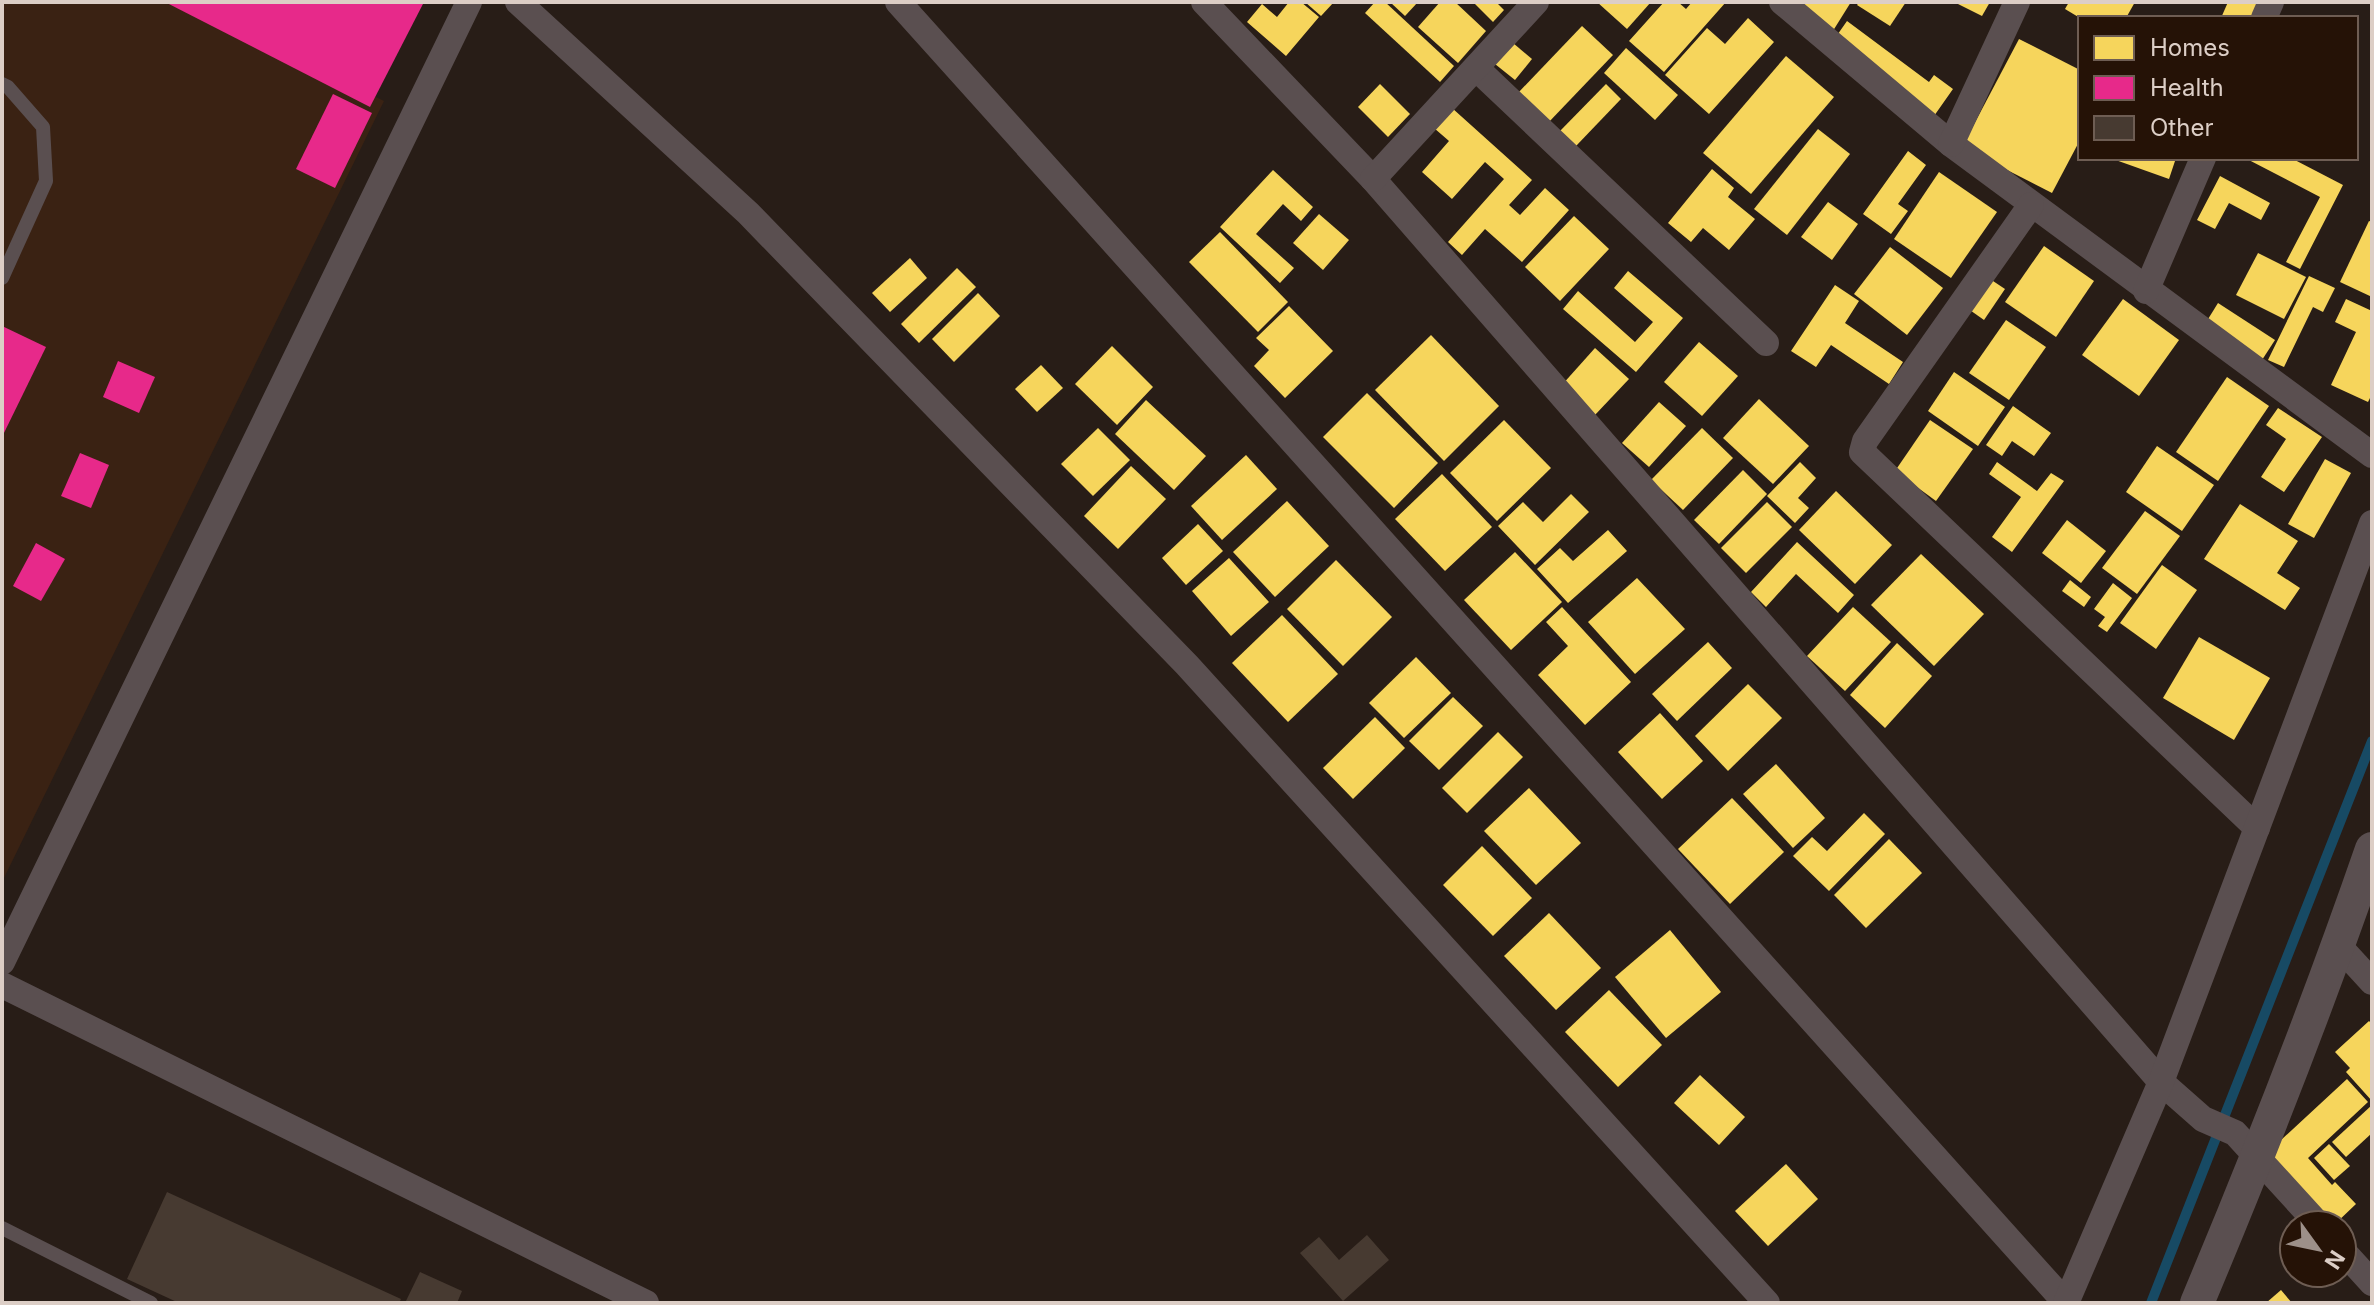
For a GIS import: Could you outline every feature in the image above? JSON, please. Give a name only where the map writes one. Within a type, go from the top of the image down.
[{"type":"street","points":[[2,962],[469,2]]},
{"type":"street","points":[[518,2],[748,213],[1187,665],[1767,1303]]},
{"type":"street","points":[[898,2],[2066,1303],[2161,1082],[2372,523]]},
{"type":"street","points":[[1204,2],[1373,179],[2161,1082],[2203,1119],[2235,1133],[2304,1209]]},
{"type":"street","points":[[1373,179],[1536,2]]},
{"type":"street","points":[[1782,2],[1951,144],[2372,455]]},
{"type":"street","points":[[1951,144],[2017,2]]},
{"type":"street","points":[[1476,68],[1766,343]]},
{"type":"street","points":[[2146,291],[2202,160]]},
{"type":"street","points":[[2031,205],[1865,441],[1862,452],[2257,828]]},
{"type":"street","points":[[2197,1303],[2258,1158],[2339,946],[2372,849]]},
{"type":"street","points":[[2339,946],[2372,982]]},
{"type":"street","points":[[2,985],[646,1303]]},
{"type":"street","points":[[2358,1268],[2372,1283]]},
{"type":"lane","points":[[2,278],[46,181],[43,127],[4,88]]},
{"type":"lane","points":[[2,1228],[151,1303]]},
{"type":"shaded area","points":[[2,2],[184,2],[384,101],[2,882]]},
{"type":"building: Homes","points":[[1289,2],[1301,2],[1319,17],[1286,56],[1247,22],[1262,4],[1277,17]]},
{"type":"building: Homes","points":[[1305,2],[1334,2],[1321,16]]},
{"type":"building: Homes","points":[[1375,2],[1385,2],[1454,66],[1440,82],[1365,13]]},
{"type":"building: Homes","points":[[1390,2],[1418,2],[1405,16]]},
{"type":"building: Homes","points":[[1440,2],[1455,2],[1486,31],[1458,63],[1418,27]]},
{"type":"building: Homes","points":[[1473,2],[1496,2],[1504,10],[1493,22]]},
{"type":"building: Homes","points":[[1597,2],[1651,2],[1627,29]]},
{"type":"building: Homes","points":[[1664,2],[1678,2],[1686,9],[1692,2],[1726,2],[1664,72],[1629,41]]},
{"type":"building: Homes","points":[[1796,2],[1851,2],[1831,34]]},
{"type":"building: Homes","points":[[1859,2],[1906,2],[1890,26],[1857,5]]},
{"type":"building: Homes","points":[[1954,2],[1990,2],[1982,16]]},
{"type":"building: Homes","points":[[2069,2],[2135,2],[2127,16],[2078,17],[2065,9]]},
{"type":"building: Homes","points":[[2228,2],[2261,2],[2255,16],[2222,16]]},
{"type":"building: Homes","points":[[1748,18],[1774,42],[1709,114],[1665,75],[1707,28],[1725,44]]},
{"type":"building: Homes","points":[[1847,21],[1929,82],[1934,75],[1953,89],[1934,116],[1833,41]]},
{"type":"building: Homes","points":[[1582,26],[1613,55],[1547,124],[1517,94]]},
{"type":"building: Homes","points":[[2019,39],[2078,69],[2078,144],[2052,193],[1962,147]]},
{"type":"building: Homes","points":[[1513,43],[1532,59],[1515,80],[1495,64]]},
{"type":"building: Homes","points":[[1626,48],[1678,95],[1655,120],[1604,73]]},
{"type":"building: Homes","points":[[1786,56],[1834,97],[1751,194],[1703,153]]},
{"type":"building: Homes","points":[[1380,84],[1410,114],[1388,137],[1358,107]]},
{"type":"building: Homes","points":[[1606,84],[1621,99],[1576,146],[1560,131]]},
{"type":"building: Homes","points":[[1452,108],[1532,180],[1509,205],[1520,215],[1545,188],[1569,210],[1522,262],[1485,229],[1462,255],[1448,242],[1504,179],[1485,162],[1452,199],[1422,172],[1449,141],[1434,128]]},
{"type":"building: Homes","points":[[1818,129],[1850,154],[1787,235],[1754,209]]},
{"type":"building: Homes","points":[[1908,151],[1926,165],[1898,204],[1908,211],[1891,234],[1863,214]]},
{"type":"building: Homes","points":[[2116,160],[2175,160],[2169,179]]},
{"type":"building: Homes","points":[[2249,160],[2295,160],[2343,185],[2300,269],[2286,262],[2320,197]]},
{"type":"building: Homes","points":[[1712,169],[1734,188],[1728,197],[1755,219],[1729,250],[1703,228],[1691,242],[1668,223]]},
{"type":"building: Homes","points":[[1273,170],[1313,207],[1301,221],[1283,204],[1256,234],[1294,268],[1280,283],[1220,227]]},
{"type":"building: Homes","points":[[1939,172],[1997,212],[1951,278],[1894,239]]},
{"type":"building: Homes","points":[[2220,176],[2270,203],[2261,220],[2229,203],[2215,229],[2197,220]]},
{"type":"building: Homes","points":[[1828,202],[1858,224],[1832,260],[1801,237]]},
{"type":"building: Homes","points":[[1319,214],[1349,240],[1323,270],[1293,243]]},
{"type":"building: Homes","points":[[1574,216],[1609,249],[1560,301],[1525,267]]},
{"type":"building: Homes","points":[[2369,221],[2372,222],[2372,297],[2340,282]]},
{"type":"building: Homes","points":[[1220,232],[1288,302],[1258,332],[1189,262]]},
{"type":"building: Homes","points":[[2044,246],[2094,281],[2056,337],[2005,302]]},
{"type":"building: Homes","points":[[1890,247],[1943,288],[1907,335],[1854,294]]},
{"type":"building: Homes","points":[[2258,253],[2306,277],[2284,319],[2236,295]]},
{"type":"building: Homes","points":[[910,258],[927,278],[890,312],[872,293]]},
{"type":"building: Homes","points":[[957,268],[976,287],[919,343],[901,324]]},
{"type":"building: Homes","points":[[1628,271],[1683,318],[1636,372],[1563,309],[1578,291],[1635,342],[1653,322],[1614,288]]},
{"type":"building: Homes","points":[[2309,276],[2335,288],[2323,312],[2313,307],[2284,367],[2268,360]]},
{"type":"building: Homes","points":[[1987,277],[2005,289],[1984,320],[1967,308]]},
{"type":"building: Homes","points":[[1835,285],[1859,301],[1845,323],[1903,362],[1889,384],[1831,345],[1816,367],[1791,351]]},
{"type":"building: Homes","points":[[978,293],[1000,316],[954,362],[932,339]]},
{"type":"building: Homes","points":[[2123,299],[2179,340],[2139,396],[2082,355]]},
{"type":"building: Homes","points":[[2346,299],[2372,311],[2372,394],[2368,402],[2331,385],[2356,332],[2335,322]]},
{"type":"building: Homes","points":[[2218,303],[2275,340],[2262,360],[2205,324]]},
{"type":"building: Homes","points":[[1289,306],[1333,351],[1285,398],[1254,366],[1269,350],[1256,338]]},
{"type":"building: Homes","points":[[2006,320],[2046,347],[2009,400],[1969,373]]},
{"type":"building: Homes","points":[[1431,335],[1499,406],[1444,461],[1375,390]]},
{"type":"building: Homes","points":[[1699,342],[1738,376],[1702,416],[1664,382]]},
{"type":"building: Homes","points":[[1112,346],[1153,387],[1117,425],[1075,384]]},
{"type":"building: Homes","points":[[1595,348],[1629,379],[1594,416],[1561,386]]},
{"type":"building: Homes","points":[[1041,365],[1063,388],[1037,412],[1015,389]]},
{"type":"building: Homes","points":[[1954,372],[2005,407],[1978,446],[1928,411]]},
{"type":"building: Homes","points":[[2227,377],[2269,406],[2218,481],[2176,452]]},
{"type":"building: Homes","points":[[1367,393],[1438,463],[1394,508],[1323,437]]},
{"type":"building: Homes","points":[[1759,399],[1809,446],[1773,484],[1723,438]]},
{"type":"building: Homes","points":[[1146,400],[1206,456],[1174,490],[1115,434]]},
{"type":"building: Homes","points":[[1659,402],[1686,426],[1649,467],[1622,443]]},
{"type":"building: Homes","points":[[2013,406],[2051,433],[2034,456],[2012,441],[2002,456],[1986,445]]},
{"type":"building: Homes","points":[[2278,408],[2322,437],[2284,492],[2261,477],[2286,439],[2266,425]]},
{"type":"building: Homes","points":[[1504,420],[1551,468],[1497,521],[1450,473]]},
{"type":"building: Homes","points":[[1930,420],[1973,449],[1936,501],[1895,471]]},
{"type":"building: Homes","points":[[1098,428],[1130,460],[1093,496],[1061,464]]},
{"type":"building: Homes","points":[[1702,428],[1733,458],[1683,510],[1651,480]]},
{"type":"building: Homes","points":[[2157,446],[2214,485],[2182,531],[2126,492]]},
{"type":"building: Homes","points":[[1246,455],[1277,489],[1222,540],[1191,506]]},
{"type":"building: Homes","points":[[2325,459],[2351,473],[2314,538],[2288,524]]},
{"type":"building: Homes","points":[[1800,462],[1816,478],[1798,498],[1809,508],[1795,523],[1767,496]]},
{"type":"building: Homes","points":[[1997,462],[2037,491],[2051,473],[2064,481],[2012,552],[1992,537],[2021,497],[1989,474]]},
{"type":"building: Homes","points":[[1131,466],[1166,499],[1118,549],[1084,516]]},
{"type":"building: Homes","points":[[1743,470],[1767,494],[1719,544],[1694,520]]},
{"type":"building: Homes","points":[[1442,474],[1492,527],[1445,571],[1395,519]]},
{"type":"building: Homes","points":[[1836,491],[1892,545],[1855,584],[1799,530]]},
{"type":"building: Homes","points":[[1571,494],[1589,512],[1535,565],[1498,526],[1523,502],[1543,522]]},
{"type":"building: Homes","points":[[1287,501],[1329,546],[1275,597],[1233,552]]},
{"type":"building: Homes","points":[[1767,502],[1792,527],[1746,573],[1721,548]]},
{"type":"building: Homes","points":[[2240,504],[2298,541],[2277,573],[2300,588],[2285,610],[2204,559]]},
{"type":"building: Homes","points":[[2145,511],[2180,536],[2137,594],[2102,568]]},
{"type":"building: Homes","points":[[2067,520],[2106,551],[2081,583],[2042,553]]},
{"type":"building: Homes","points":[[1198,524],[1223,551],[1186,585],[1162,558]]},
{"type":"building: Homes","points":[[1608,530],[1627,551],[1568,603],[1537,569],[1560,548],[1573,561]]},
{"type":"building: Homes","points":[[1797,542],[1854,595],[1838,613],[1796,574],[1766,607],[1751,592]]},
{"type":"building: Homes","points":[[1515,552],[1562,602],[1511,650],[1464,600]]},
{"type":"building: Homes","points":[[1921,554],[1984,614],[1934,666],[1871,605]]},
{"type":"building: Homes","points":[[1229,558],[1269,602],[1231,636],[1192,591]]},
{"type":"building: Homes","points":[[1336,560],[1392,617],[1343,666],[1287,609]]},
{"type":"building: Homes","points":[[2162,565],[2197,590],[2156,649],[2120,623]]},
{"type":"building: Homes","points":[[1637,578],[1685,629],[1635,674],[1588,622]]},
{"type":"building: Homes","points":[[2070,580],[2091,597],[2084,607],[2062,591]]},
{"type":"building: Homes","points":[[2113,583],[2132,598],[2107,632],[2098,626],[2105,617],[2094,609]]},
{"type":"building: Homes","points":[[1562,607],[1631,682],[1585,725],[1538,675],[1568,646],[1546,622]]},
{"type":"building: Homes","points":[[1853,607],[1891,642],[1845,691],[1807,656]]},
{"type":"building: Homes","points":[[1282,615],[1338,674],[1288,722],[1232,663]]},
{"type":"building: Homes","points":[[2199,637],[2270,678],[2234,740],[2163,698]]},
{"type":"building: Homes","points":[[1708,642],[1732,668],[1677,721],[1652,694]]},
{"type":"building: Homes","points":[[1897,643],[1932,676],[1885,728],[1850,695]]},
{"type":"building: Homes","points":[[1416,657],[1451,693],[1404,738],[1369,703]]},
{"type":"building: Homes","points":[[1748,684],[1782,718],[1728,771],[1695,736]]},
{"type":"building: Homes","points":[[1453,697],[1483,726],[1439,770],[1409,741]]},
{"type":"building: Homes","points":[[1660,713],[1703,761],[1662,799],[1618,752]]},
{"type":"building: Homes","points":[[1375,717],[1405,748],[1353,799],[1323,768]]},
{"type":"building: Homes","points":[[1498,732],[1523,757],[1467,813],[1442,788]]},
{"type":"building: Homes","points":[[1776,764],[1825,818],[1793,848],[1743,794]]},
{"type":"building: Homes","points":[[1529,788],[1581,843],[1536,885],[1484,831]]},
{"type":"building: Homes","points":[[1732,798],[1784,852],[1730,904],[1678,849]]},
{"type":"building: Homes","points":[[1864,813],[1885,834],[1829,891],[1793,856],[1812,837],[1827,851]]},
{"type":"building: Homes","points":[[1889,839],[1922,873],[1866,928],[1834,895]]},
{"type":"building: Homes","points":[[1482,846],[1532,898],[1493,936],[1443,885]]},
{"type":"building: Homes","points":[[1549,913],[1601,968],[1556,1010],[1504,956]]},
{"type":"building: Homes","points":[[1670,930],[1721,992],[1666,1038],[1615,977]]},
{"type":"building: Homes","points":[[1609,990],[1662,1045],[1618,1087],[1565,1032]]},
{"type":"building: Homes","points":[[2369,1021],[2372,1024],[2372,1101],[2346,1072],[2350,1068],[2335,1052]]},
{"type":"building: Homes","points":[[1700,1075],[1745,1117],[1719,1145],[1674,1103]]},
{"type":"building: Homes","points":[[2347,1079],[2368,1102],[2308,1158],[2332,1185],[2335,1182],[2356,1204],[2351,1209],[2314,1209],[2267,1153]]},
{"type":"building: Homes","points":[[2372,1105],[2372,1133],[2346,1157],[2332,1142]]},
{"type":"building: Homes","points":[[2329,1144],[2350,1166],[2334,1180],[2314,1158]]},
{"type":"building: Homes","points":[[1786,1164],[1818,1199],[1768,1246],[1735,1211]]},
{"type":"building: Homes","points":[[2281,1290],[2292,1303],[2266,1303]]},
{"type":"building: Health","points":[[165,2],[424,2],[370,107]]},
{"type":"building: Health","points":[[333,94],[372,113],[335,188],[296,169]]},
{"type":"building: Health","points":[[2,326],[46,347],[2,437]]},
{"type":"building: Health","points":[[118,361],[155,377],[139,413],[103,397]]},
{"type":"building: Health","points":[[80,453],[109,465],[91,508],[61,496]]},
{"type":"building: Health","points":[[36,543],[65,559],[41,601],[13,586]]},
{"type":"building: Other","points":[[167,1192],[401,1299],[399,1303],[179,1303],[127,1279]]},
{"type":"building: Other","points":[[1367,1235],[1389,1260],[1343,1301],[1300,1253],[1319,1237],[1339,1260]]},
{"type":"building: Other","points":[[420,1272],[462,1291],[457,1303],[405,1303]]},
{"type":"waterway","points":[[2151,1303],[2372,741]]}]
